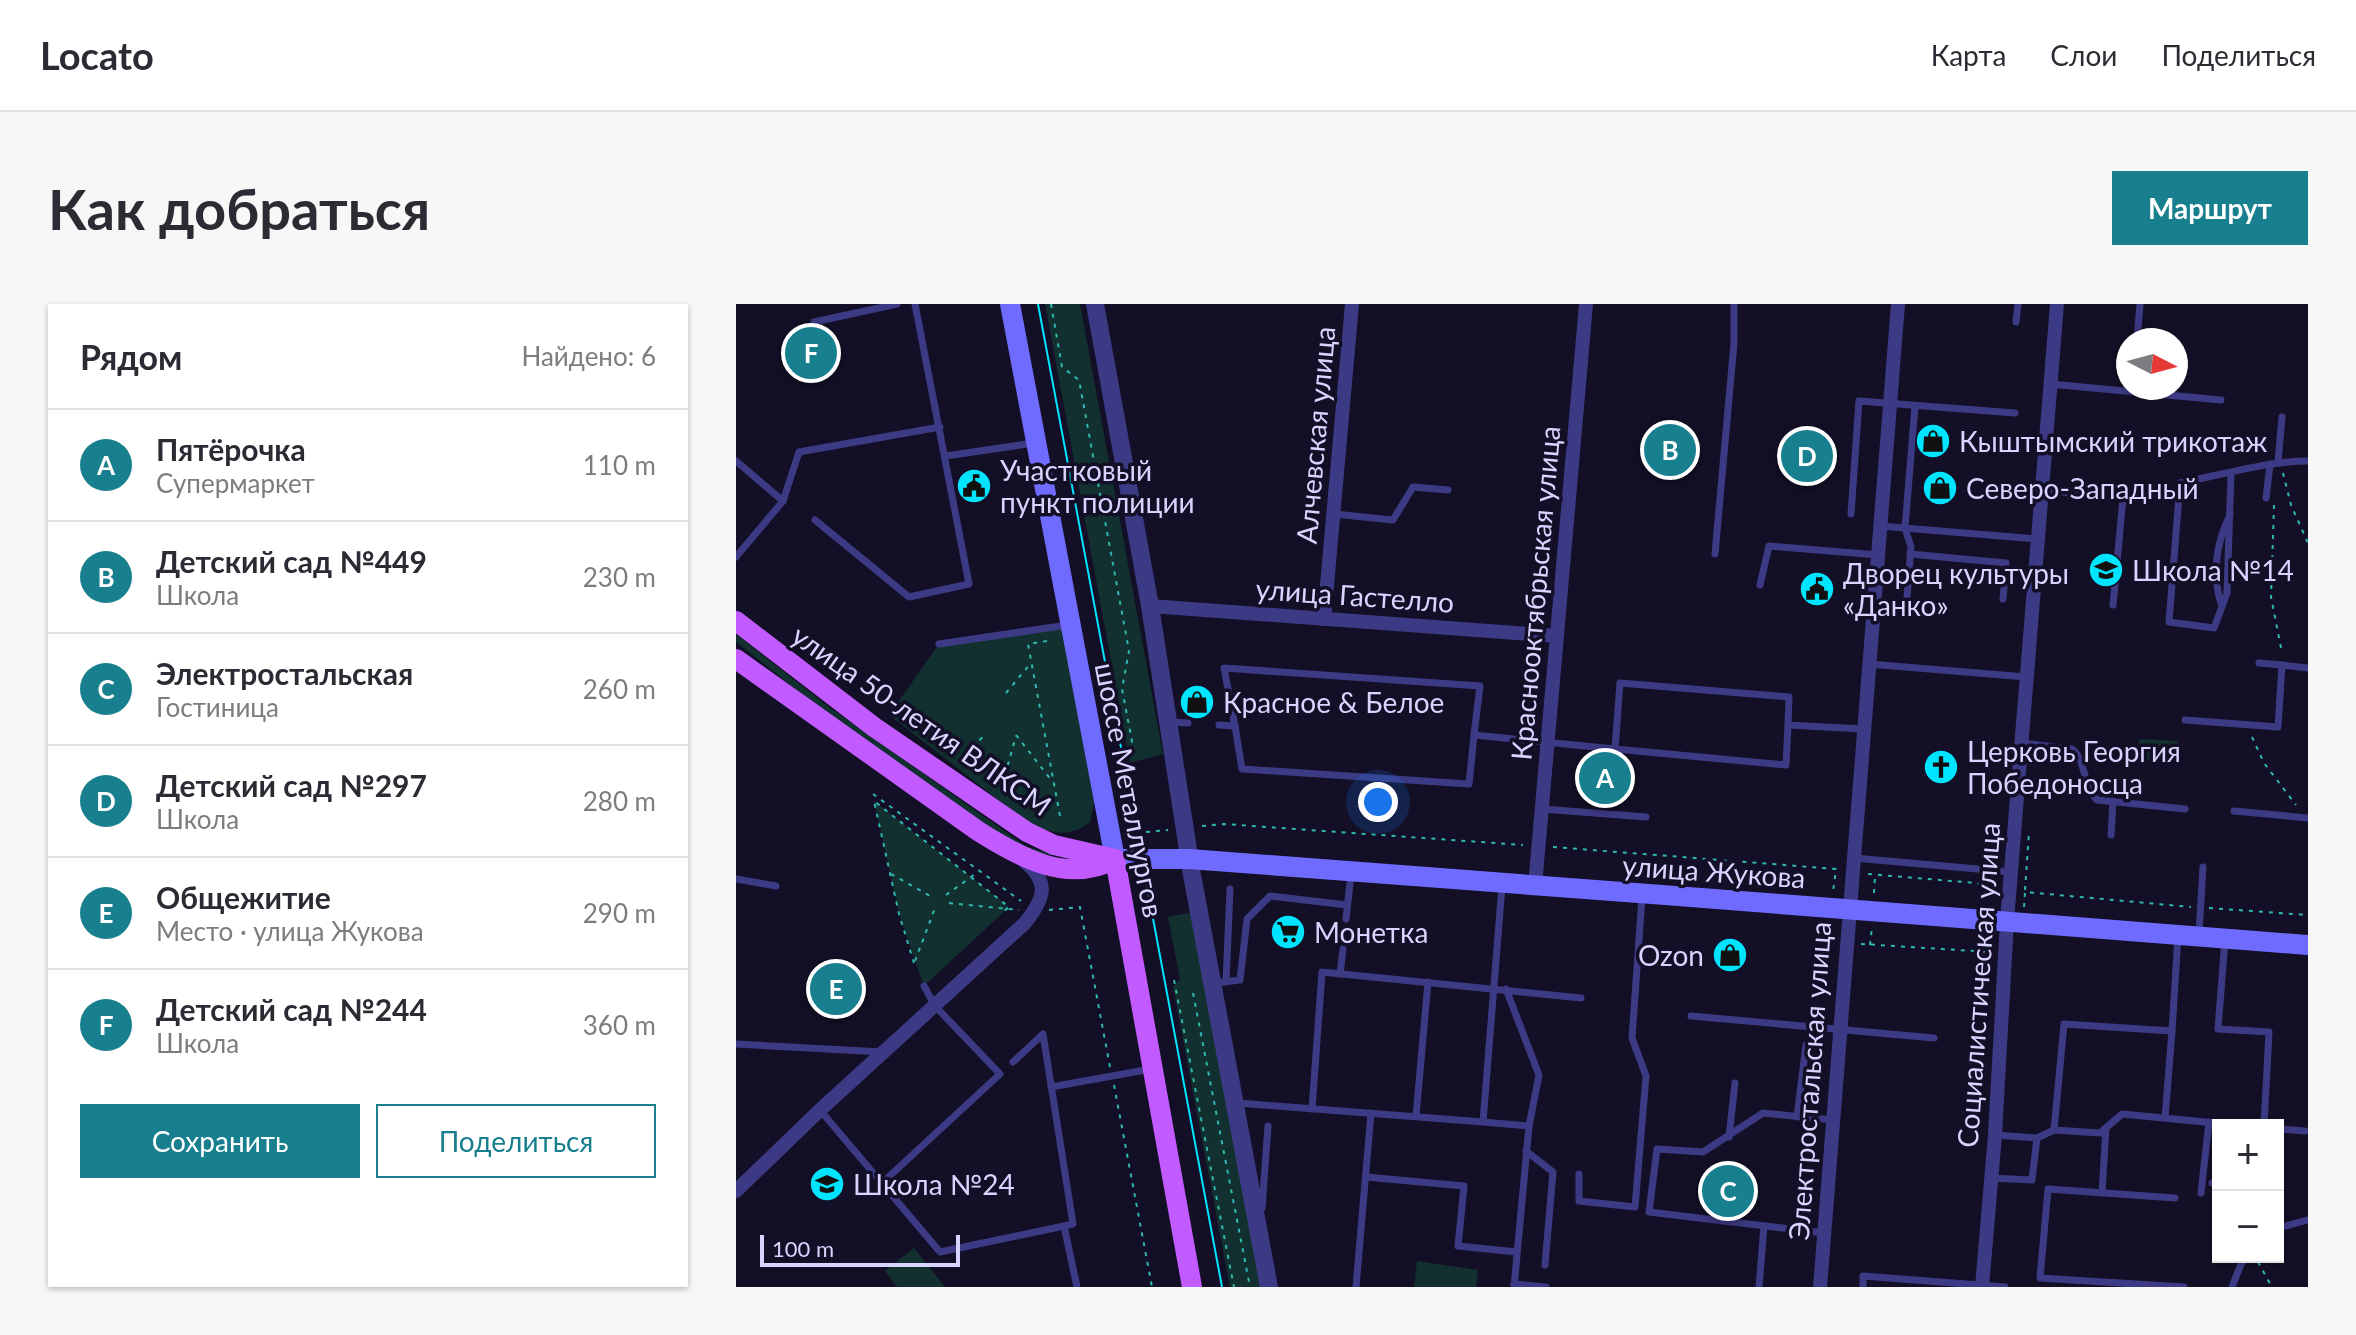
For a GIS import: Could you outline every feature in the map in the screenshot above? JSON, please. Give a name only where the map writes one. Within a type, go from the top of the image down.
[{"type":"main road","name":"шоссе Металлургов","points":[[1010,304],[1192,1287]]},
{"type":"main road","name":"улица 50-летия ВЛКСМ","points":[[736,621],[874,727],[1027,832],[1054,845],[1115,859]]},
{"type":"main road","name":"улица 50-летия ВЛКСМ","points":[[736,659],[978,831],[1018,856],[1054,867],[1079,869],[1100,867],[1115,859]]},
{"type":"main road","name":"улица Жукова","points":[[1115,859],[1189,859],[2308,945]]},
{"type":"street","name":"шоссе Металлургов","points":[[1095,304],[1150,606],[1189,859],[1219,982],[1235,1103],[1269,1287]]},
{"type":"street","name":"Алчевская улица","points":[[1324,619],[1352,304]]},
{"type":"street","name":"Краснооктябрьская улица","points":[[1535,886],[1586,304]]},
{"type":"street","name":"Электростальская улица","points":[[1820,1287],[1846,939],[1840,907],[1852,858],[1898,304]]},
{"type":"street","name":"Социалистическая улица","points":[[1982,1286],[1995,1135],[2005,953],[2015,922],[2011,872],[2057,304]]},
{"type":"street","name":"улица Гастелло","points":[[1150,606],[1557,636]]},
{"type":"street","points":[[736,1191],[882,1052],[1025,923],[1042,893],[1041,881],[1036,871],[1018,856]]},
{"type":"lane","points":[[814,322],[897,304]]},
{"type":"lane","points":[[815,520],[909,597],[969,584],[915,304]]},
{"type":"lane","points":[[1715,554],[1734,343],[1734,304]]},
{"type":"lane","points":[[2016,322],[2018,304]]},
{"type":"lane","points":[[2138,328],[2140,304]]},
{"type":"lane","points":[[2050,384],[2116,389]]},
{"type":"lane","points":[[2188,396],[2221,400]]},
{"type":"lane","points":[[1851,514],[1859,401],[2015,413]]},
{"type":"lane","points":[[1907,597],[1911,547],[1905,528],[1915,406]]},
{"type":"lane","points":[[2266,498],[2276,462],[2282,417]]},
{"type":"lane","points":[[736,557],[783,501],[799,452],[940,427]]},
{"type":"lane","points":[[946,456],[1036,443]]},
{"type":"lane","points":[[736,461],[783,501]]},
{"type":"lane","points":[[2231,473],[2228,580],[2214,628],[2169,622],[2180,483],[2276,462],[2308,461]]},
{"type":"lane","points":[[1334,514],[1393,520],[1413,487],[1448,490]]},
{"type":"lane","points":[[2042,490],[2123,498],[2113,605]]},
{"type":"lane","points":[[1880,526],[2038,539]]},
{"type":"lane","points":[[1760,585],[1769,546],[1878,555]]},
{"type":"lane","points":[[1910,554],[2006,563],[2003,599]]},
{"type":"lane","points":[[939,644],[1071,624]]},
{"type":"lane","points":[[2259,663],[2308,668]]},
{"type":"lane","points":[[1869,664],[2027,677]]},
{"type":"lane","points":[[2185,720],[2278,727],[2282,665]]},
{"type":"lane","points":[[1224,668],[1480,686],[1469,784],[1242,769],[1235,726],[1224,668]]},
{"type":"lane","points":[[1474,735],[1615,749],[1786,765],[1789,697],[1620,683],[1615,749]]},
{"type":"lane","points":[[1168,721],[1188,723]]},
{"type":"lane","points":[[1219,725],[1235,726]]},
{"type":"lane","points":[[1788,725],[1863,729]]},
{"type":"lane","points":[[2022,743],[2072,749],[2077,753],[2089,793],[2097,800],[2185,809]]},
{"type":"lane","points":[[2111,835],[2113,801]]},
{"type":"lane","points":[[1542,809],[1646,817]]},
{"type":"lane","points":[[2234,811],[2308,818]]},
{"type":"lane","points":[[1852,858],[2011,872]]},
{"type":"lane","points":[[2199,936],[2203,867]]},
{"type":"lane","points":[[1346,919],[1351,872]]},
{"type":"lane","points":[[736,879],[776,886]]},
{"type":"lane","points":[[1483,1122],[1503,884]]},
{"type":"lane","points":[[1230,889],[1219,982],[1240,980],[1247,919],[1270,896],[1347,905]]},
{"type":"lane","points":[[1579,1174],[1579,1201],[1635,1207],[1646,1076],[1632,1038],[1643,895]]},
{"type":"lane","points":[[2165,1118],[2178,934]]},
{"type":"lane","points":[[2225,938],[2218,1029],[2269,1032],[2264,1119]]},
{"type":"lane","points":[[1340,974],[1343,949]]},
{"type":"lane","points":[[1312,1109],[1322,972],[1581,998]]},
{"type":"lane","points":[[1416,1116],[1428,982]]},
{"type":"lane","points":[[882,1183],[1000,1074],[935,1006],[924,986]]},
{"type":"lane","points":[[1506,989],[1539,1075],[1526,1151],[1514,1286],[1546,1287]]},
{"type":"lane","points":[[1691,1016],[1934,1038]]},
{"type":"lane","points":[[2054,1130],[2064,1024],[2172,1031]]},
{"type":"lane","points":[[820,1110],[940,1252],[1073,1224],[1043,1034],[1013,1062]]},
{"type":"lane","points":[[736,1044],[882,1052]]},
{"type":"lane","points":[[1797,1117],[1806,1045]]},
{"type":"lane","points":[[1051,1087],[1153,1068]]},
{"type":"lane","points":[[1729,1137],[1735,1083]]},
{"type":"lane","points":[[1235,1103],[1529,1126]]},
{"type":"lane","points":[[1356,1287],[1371,1113]]},
{"type":"lane","points":[[1824,1233],[1649,1212],[1657,1149],[1703,1152],[1763,1113],[1833,1120]]},
{"type":"lane","points":[[1995,1135],[2037,1138],[2054,1130],[2100,1133],[2122,1114],[2212,1122]]},
{"type":"lane","points":[[2201,1193],[2209,1122]]},
{"type":"lane","points":[[1259,1235],[1268,1126]]},
{"type":"lane","points":[[2102,1193],[2106,1128]]},
{"type":"lane","points":[[2284,1129],[2305,1131]]},
{"type":"lane","points":[[1991,1178],[2032,1180],[2037,1138]]},
{"type":"lane","points":[[1526,1151],[1553,1172],[1545,1265]]},
{"type":"lane","points":[[1366,1177],[1464,1186],[1458,1246],[1517,1252]]},
{"type":"lane","points":[[2175,1198],[2048,1189],[2040,1278],[2184,1287]]},
{"type":"lane","points":[[2284,1226],[2308,1220]]},
{"type":"lane","points":[[1064,1226],[1077,1287]]},
{"type":"lane","points":[[1759,1287],[1764,1226]]},
{"type":"lane","points":[[2232,1287],[2242,1263]]},
{"type":"lane","points":[[1863,1287],[1863,1276],[2005,1287]]},
{"type":"path","points":[[1051,304],[1062,367],[1079,380],[1129,651],[1122,689],[1135,757]]},
{"type":"path","points":[[2276,462],[2308,543]]},
{"type":"path","points":[[2266,498],[2275,506],[2271,597],[2285,661],[2282,665]]},
{"type":"path","points":[[1047,641],[1028,644],[1060,816]]},
{"type":"path","points":[[1006,693],[1031,663]]},
{"type":"path","points":[[2252,725],[2253,741],[2264,763],[2308,818]]},
{"type":"path","points":[[972,747],[985,735]]},
{"type":"path","points":[[1005,775],[1016,735],[1054,784]]},
{"type":"path","points":[[873,794],[1034,911]]},
{"type":"path","points":[[935,908],[914,963],[874,801],[1009,907],[1006,910]]},
{"type":"path","points":[[1146,832],[1224,824],[1836,869],[1840,907],[1830,938],[1870,946],[2005,953]]},
{"type":"path","points":[[946,895],[979,871]]},
{"type":"path","points":[[890,873],[932,897]]},
{"type":"path","points":[[2015,922],[2025,892],[2308,915]]},
{"type":"path","points":[[949,903],[1034,911],[1080,907],[1152,1287]]},
{"type":"path","points":[[1174,980],[1234,1287]]},
{"type":"path","points":[[1193,993],[1250,1287]]},
{"type":"path","points":[[2259,1263],[2272,1287]]},
{"type":"green space","points":[[1045,304],[1080,304],[1163,754],[1130,763]]},
{"type":"green space","points":[[1064,625],[1096,793],[1090,822],[1075,831],[1059,833],[1028,823],[889,715],[939,644]]},
{"type":"green space","points":[[736,634],[825,704],[1027,847],[1066,857],[1023,852],[821,709],[736,642]]},
{"type":"green space","points":[[2139,739],[2178,741],[2177,762],[2138,759]]},
{"type":"green space","points":[[874,801],[1009,907],[924,986],[899,914]]},
{"type":"green space","points":[[1194,912],[1265,1287],[1230,1287],[1173,987],[1180,979],[1168,917]]},
{"type":"green space","points":[[914,1248],[945,1287],[897,1287],[885,1271]]},
{"type":"green space","points":[[1417,1261],[1478,1270],[1476,1287],[1414,1287]]},
{"type":"tram line","points":[[1038,304],[1222,1287]]},
{"type":"place","name":"Детский сад №244","points":[[811,353]]},
{"type":"place","name":"Кыштымский трикотаж","points":[[1933,441]]},
{"type":"place","name":"Детский сад №449","points":[[1670,450]]},
{"type":"place","name":"Детский сад №297","points":[[1807,456]]},
{"type":"place","name":"Участковый пункт полиции","points":[[974,486]]},
{"type":"place","name":"Северо-Западный","points":[[1940,488]]},
{"type":"place","name":"Школа №14","points":[[2106,570]]},
{"type":"place","name":"Дворец культуры «Данко»","points":[[1817,589]]},
{"type":"place","name":"Красное & Белое","points":[[1197,702]]},
{"type":"place","name":"Церковь Георгия Победоносца","points":[[1941,767]]},
{"type":"place","name":"Пятёрочка","points":[[1605,778]]},
{"type":"place","name":"Монетка","points":[[1288,932]]},
{"type":"place","name":"Ozon","points":[[1730,955]]},
{"type":"place","name":"Общежитие","points":[[836,989]]},
{"type":"place","name":"Школа №24","points":[[827,1184]]},
{"type":"place","name":"Электростальская","points":[[1728,1191]]}]
